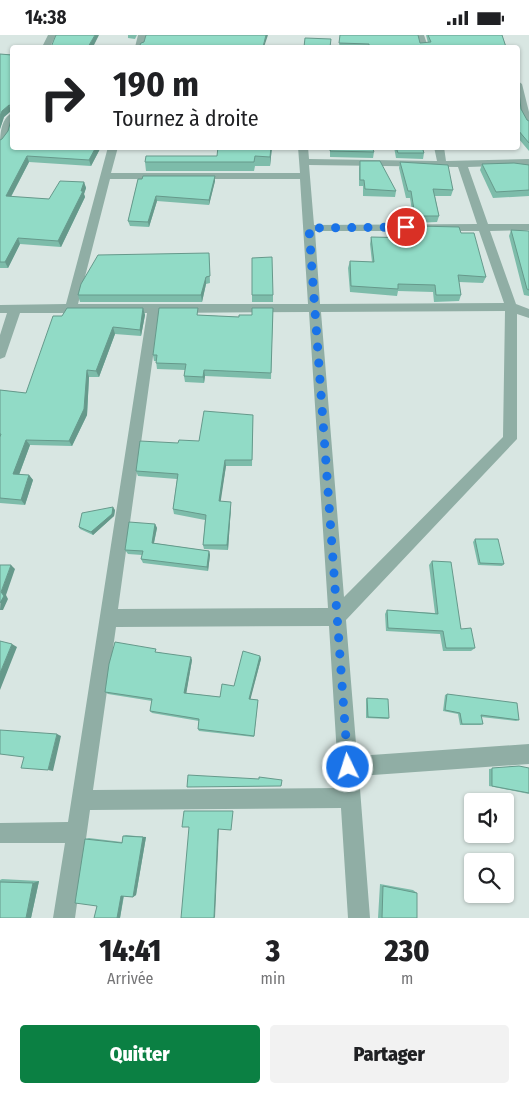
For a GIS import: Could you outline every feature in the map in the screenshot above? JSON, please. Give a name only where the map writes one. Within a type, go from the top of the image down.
[{"type":"street","points":[[520,93],[529,123]]},
{"type":"street","points":[[0,143],[9,121]]},
{"type":"street","points":[[70,309],[112,150]]},
{"type":"street","points":[[439,150],[442,164]]},
{"type":"street","points":[[105,176],[304,162],[462,164],[529,161]]},
{"type":"street","points":[[304,162],[359,918]]},
{"type":"street","points":[[108,618],[337,617],[510,439],[511,307],[462,164]]},
{"type":"street","points":[[309,228],[529,227]]},
{"type":"street","points":[[0,309],[511,307],[529,314]]},
{"type":"street","points":[[64,918],[154,308]]},
{"type":"street","points":[[0,354],[15,309]]},
{"type":"street","points":[[348,767],[529,754]]},
{"type":"street","points":[[82,800],[351,798]]},
{"type":"street","points":[[0,833],[77,832]]},
{"type":"building","points":[[56,35],[95,35],[89,45],[52,45]]},
{"type":"building","points":[[146,35],[266,35],[264,45],[140,45],[144,42]]},
{"type":"building","points":[[340,35],[418,35],[420,43],[431,42],[428,35],[502,35],[505,45],[369,45],[339,43]]},
{"type":"building","points":[[305,38],[331,39],[330,45],[304,45]]},
{"type":"building","points":[[0,54],[10,55],[10,106],[2,111],[0,116]]},
{"type":"building","points":[[520,101],[521,109],[529,121],[529,143],[520,132]]},
{"type":"building","points":[[10,124],[10,150],[94,150],[89,160],[27,156],[6,196],[49,199],[60,181],[84,182],[81,191],[83,191],[58,241],[18,238],[5,262],[0,262],[0,140],[8,131]]},
{"type":"building","points":[[218,150],[271,150],[270,157],[255,156],[254,162],[145,162],[146,156],[217,156]]},
{"type":"building","points":[[373,150],[374,152],[330,151]]},
{"type":"building","points":[[397,150],[423,150],[424,153],[398,153]]},
{"type":"building","points":[[360,161],[380,161],[396,191],[365,189],[364,180],[360,180]]},
{"type":"building","points":[[400,162],[448,165],[453,190],[433,189],[439,216],[415,216],[411,191],[408,191]]},
{"type":"building","points":[[514,163],[529,165],[529,190],[496,192],[482,164]]},
{"type":"building","points":[[143,176],[215,176],[209,200],[156,196],[148,222],[128,221],[138,179],[142,179]]},
{"type":"building","points":[[417,226],[459,227],[461,233],[474,233],[486,277],[458,275],[461,295],[436,295],[435,285],[398,284],[398,289],[351,286],[350,261],[374,262],[371,237],[419,238]]},
{"type":"building","points":[[511,230],[529,231],[529,290],[527,289]]},
{"type":"building","points":[[209,253],[210,276],[206,277],[201,295],[78,295],[81,284],[98,255]]},
{"type":"building","points":[[272,257],[273,295],[252,295],[252,258]]},
{"type":"building","points":[[67,308],[143,308],[140,330],[113,327],[96,371],[87,370],[84,409],[69,441],[26,440],[13,474],[29,475],[21,500],[0,498],[0,390],[26,393],[53,316],[62,316]]},
{"type":"building","points":[[159,308],[198,308],[197,315],[239,317],[239,315],[252,315],[252,308],[273,308],[271,373],[204,370],[203,377],[184,376],[186,364],[156,363],[157,355],[153,355]]},
{"type":"building","points":[[204,411],[253,415],[252,460],[225,460],[219,501],[231,502],[227,545],[203,545],[206,515],[173,509],[178,474],[136,471],[140,441],[178,443],[179,440],[199,441]]},
{"type":"building","points":[[113,507],[112,514],[91,532],[79,527],[82,513]]},
{"type":"building","points":[[129,522],[155,524],[152,543],[209,551],[207,567],[141,559],[143,551],[125,550]]},
{"type":"building","points":[[475,539],[498,539],[504,564],[480,563]]},
{"type":"building","points":[[432,561],[451,562],[461,629],[471,628],[475,648],[446,648],[443,631],[388,628],[387,610],[438,614]]},
{"type":"building","points":[[0,565],[11,565],[1,592],[4,596],[0,603]]},
{"type":"building","points":[[0,641],[12,644],[0,673]]},
{"type":"building","points":[[115,642],[156,649],[155,652],[191,657],[184,693],[220,697],[222,684],[234,686],[243,651],[260,656],[249,699],[258,700],[254,736],[198,729],[199,719],[150,711],[152,699],[105,692],[109,664]]},
{"type":"building","points":[[447,694],[517,703],[519,720],[481,715],[483,724],[462,724],[460,713],[445,710]]},
{"type":"building","points":[[367,698],[388,699],[389,718],[368,717]]},
{"type":"building","points":[[0,730],[57,734],[48,770],[21,768],[24,757],[0,754]]},
{"type":"building","points":[[519,766],[529,768],[529,793],[492,786],[492,768]]},
{"type":"building","points":[[188,775],[259,779],[259,777],[282,780],[281,786],[187,787]]},
{"type":"building","points":[[184,811],[233,811],[231,830],[218,829],[214,918],[181,918],[189,827],[182,827]]},
{"type":"building","points":[[123,836],[143,837],[133,897],[121,896],[117,918],[94,918],[97,906],[75,903],[85,839],[122,843]]},
{"type":"building","points":[[0,882],[33,883],[26,918],[0,918]]},
{"type":"building","points":[[383,886],[417,893],[417,918],[382,918]]},
{"type":"route","points":[[348,767],[309,228],[406,227]]}]
